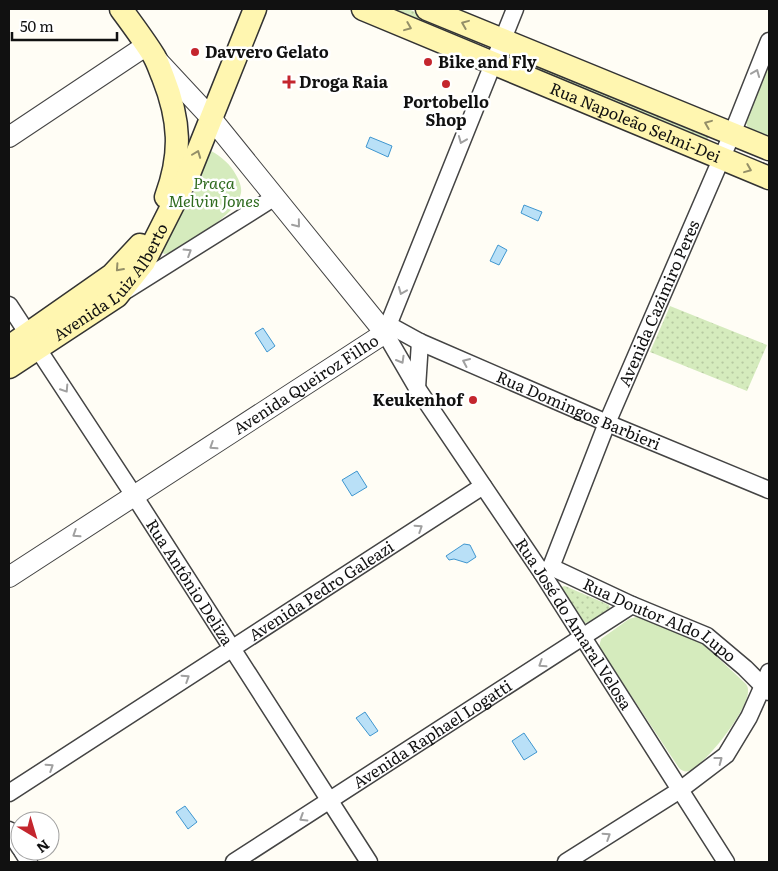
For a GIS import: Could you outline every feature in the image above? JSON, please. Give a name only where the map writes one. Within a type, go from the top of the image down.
[{"type":"main road","name":"Rua José do Amaral Velosa","points":[[121,9],[151,51],[175,113]]},
{"type":"main road","name":"Avenida Luiz Alberto","points":[[9,347],[33,341],[117,296],[144,262],[190,171],[255,9]]},
{"type":"main road","name":"Rua Napoleão Selmi-Dei","points":[[363,9],[769,178]]},
{"type":"main road","name":"Rua Napoleão Selmi-Dei","points":[[427,9],[769,149]]},
{"type":"main road","name":"Avenida Luiz Alberto","points":[[9,368],[33,341],[112,276],[139,247],[158,217],[173,177],[177,149],[175,113]]},
{"type":"street","name":"Avenida Queiroz Filho","points":[[9,577],[134,497],[387,329],[515,9]]},
{"type":"street","name":"Avenida Cazimiro Peres","points":[[547,570],[720,157],[732,134],[769,41]]},
{"type":"street","name":"Rua José do Amaral Velosa","points":[[151,51],[211,118],[387,329],[417,388],[482,486],[547,570],[583,637],[726,862]]},
{"type":"street","points":[[9,137],[151,51]]},
{"type":"street","points":[[117,296],[275,197]]},
{"type":"street","name":"Rua Antônio Deliza","points":[[9,305],[369,862]]},
{"type":"street","name":"Rua Domingos Barbieri","points":[[387,329],[607,424],[769,490]]},
{"type":"street","points":[[417,388],[420,342]]},
{"type":"street","name":"Avenida Pedro Galeazi","points":[[9,793],[482,486]]},
{"type":"street","name":"Rua Doutor Aldo Lupo","points":[[547,570],[707,636],[744,668],[767,683]]},
{"type":"street","name":"Avenida Raphael Logatti","points":[[234,862],[632,605]]},
{"type":"street","points":[[566,862],[680,790],[726,755],[767,683]]},
{"type":"green space","points":[[381,9],[408,9],[477,37],[479,41],[477,45]]},
{"type":"green space","points":[[769,56],[769,140],[755,135],[750,130],[745,116]]},
{"type":"green space","points":[[519,59],[603,93],[615,94],[708,133],[708,138],[705,141],[517,66]]},
{"type":"green space","name":"Praça Melvin Jones","points":[[211,151],[225,161],[237,177],[241,191],[238,201],[231,210],[200,235],[171,253],[164,254],[160,249],[203,155]]},
{"type":"green space","points":[[670,306],[767,345],[747,391],[650,352]]},
{"type":"green space","points":[[565,586],[609,605],[610,608],[590,622],[585,623],[563,592],[561,587]]},
{"type":"green space","points":[[636,617],[702,643],[748,687],[747,698],[742,709],[726,735],[706,758],[689,771],[679,768],[599,647],[601,639],[629,619]]},
{"type":"water","points":[[370,137],[392,146],[388,157],[366,147]]},
{"type":"water","points":[[524,205],[542,212],[538,221],[521,213]]},
{"type":"water","points":[[498,245],[507,250],[499,265],[490,261]]},
{"type":"water","points":[[263,328],[275,346],[267,352],[255,333]]},
{"type":"water","points":[[357,471],[367,487],[352,496],[342,480]]},
{"type":"water","points":[[464,544],[470,545],[476,557],[467,563],[454,559],[449,560],[446,556]]},
{"type":"water","points":[[365,712],[378,731],[370,736],[356,718]]},
{"type":"water","points":[[524,733],[537,752],[524,760],[512,741]]},
{"type":"water","points":[[185,806],[197,822],[188,829],[176,812]]},
{"type":"place","name":"Davvero Gelato","points":[[195,52]]},
{"type":"place","name":"Bike and Fly","points":[[428,62]]},
{"type":"place","name":"Droga Raia","points":[[289,82]]},
{"type":"place","name":"Portobello Shop","points":[[446,84]]},
{"type":"place","name":"Keukenhof","points":[[473,400]]}]
